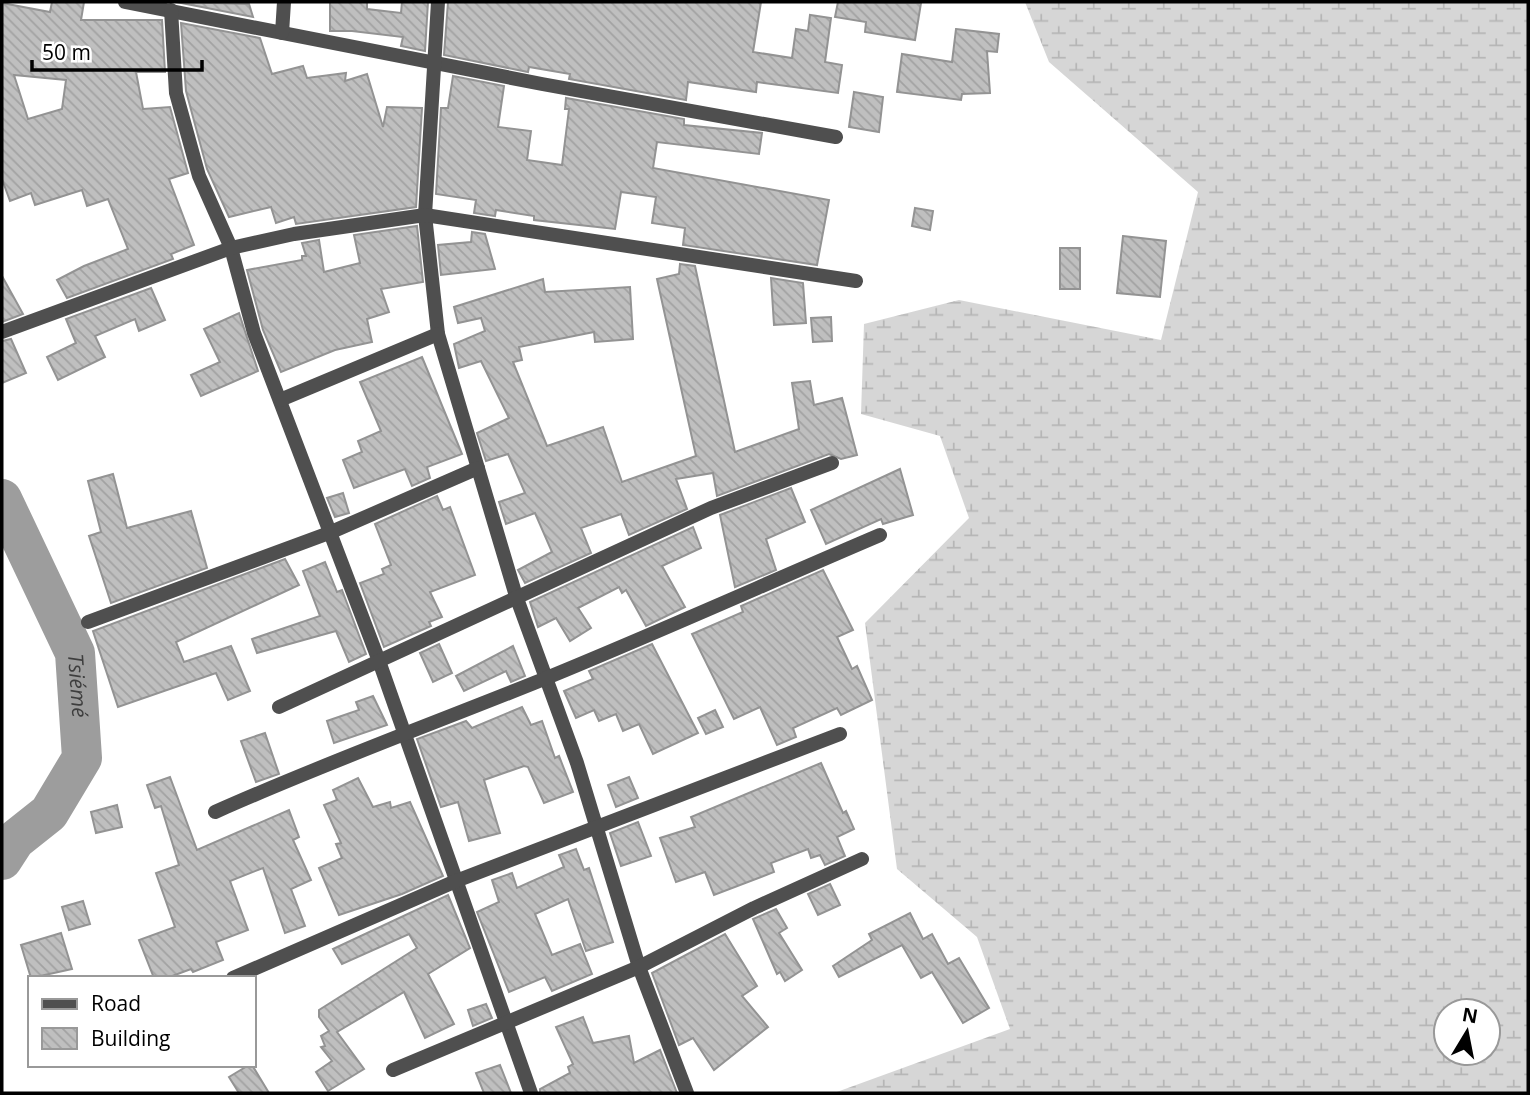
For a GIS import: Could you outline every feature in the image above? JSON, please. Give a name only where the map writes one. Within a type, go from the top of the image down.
[{"type":"street","points":[[125,2],[434,64],[836,137]]},
{"type":"street","points":[[282,33],[284,2]]},
{"type":"street","points":[[438,2],[425,215],[438,334],[516,596],[544,679],[577,763],[639,967],[687,1093]]},
{"type":"street","points":[[171,10],[176,93],[199,176],[230,248],[254,333],[379,661],[530,1093]]},
{"type":"street","points":[[2,332],[230,248],[294,234],[425,215],[856,281]]},
{"type":"street","points":[[280,400],[438,334]]},
{"type":"street","points":[[279,707],[711,508],[832,463]]},
{"type":"street","points":[[88,622],[329,533],[478,468]]},
{"type":"street","points":[[215,812],[318,766],[404,736],[544,679],[880,535]]},
{"type":"street","points":[[238,976],[456,881],[840,734]]},
{"type":"street","points":[[393,1070],[639,967],[754,908],[862,859]]},
{"type":"green space","points":[[1025,2],[1528,2],[1528,1093],[834,1093],[1010,1029],[977,937],[897,869],[865,623],[969,518],[940,436],[861,414],[864,324],[959,300],[1161,340],[1198,192],[1049,62]]},
{"type":"building","points":[[52,2],[84,2],[81,20],[162,20],[165,72],[136,72],[143,109],[170,107],[188,173],[169,179],[194,245],[171,254],[173,259],[67,298],[57,280],[128,249],[108,199],[87,206],[82,190],[35,205],[31,193],[10,201],[2,179],[2,3],[50,12]],"holes":[[[14,75],[66,80],[62,109],[28,119]]]},
{"type":"building","points":[[176,2],[249,4],[253,17]]},
{"type":"building","points":[[330,2],[367,2],[367,9],[401,13],[402,2],[428,2],[425,51],[401,46],[403,37],[330,31]]},
{"type":"building","points":[[448,2],[761,2],[753,52],[792,58],[796,29],[808,31],[810,15],[831,18],[825,62],[842,65],[838,93],[757,82],[756,92],[688,82],[686,100],[569,79],[570,74],[529,67],[528,72],[444,55]]},
{"type":"building","points":[[838,2],[921,3],[915,40],[865,32],[866,22],[835,17]]},
{"type":"building","points":[[181,23],[260,38],[272,74],[303,66],[307,78],[346,73],[345,81],[367,74],[383,127],[387,107],[422,108],[416,207],[296,224],[294,217],[276,223],[271,207],[229,217],[207,169],[186,91]]},
{"type":"building","points":[[956,29],[999,34],[997,52],[987,51],[990,93],[962,94],[961,100],[897,92],[902,54],[952,62]]},
{"type":"building","points":[[453,76],[504,86],[498,127],[531,131],[527,160],[562,165],[569,109],[565,109],[566,98],[684,119],[684,125],[762,133],[759,154],[657,142],[653,168],[829,200],[817,265],[683,245],[685,228],[652,223],[656,197],[621,192],[615,229],[534,220],[534,216],[496,210],[495,216],[474,213],[476,200],[436,194],[441,108],[448,108]]},
{"type":"building","points":[[854,92],[883,97],[879,132],[849,127]]},
{"type":"building","points":[[915,208],[933,211],[930,230],[912,226]]},
{"type":"building","points":[[417,226],[423,282],[381,289],[389,312],[367,319],[372,342],[335,350],[281,372],[263,330],[247,270],[302,260],[302,256],[306,256],[302,243],[319,240],[324,272],[360,263],[354,235]]},
{"type":"building","points":[[472,232],[485,234],[495,269],[441,275],[438,245],[471,242]]},
{"type":"building","points":[[1123,236],[1166,241],[1160,297],[1117,293]]},
{"type":"building","points":[[1060,248],[1080,248],[1080,289],[1060,289]]},
{"type":"building","points":[[680,264],[695,266],[735,452],[799,429],[792,383],[810,381],[814,405],[842,398],[857,455],[841,459],[829,454],[717,496],[713,473],[676,479],[687,509],[629,535],[621,514],[581,528],[591,553],[525,583],[518,570],[552,552],[535,513],[506,524],[499,502],[525,493],[508,454],[486,461],[477,433],[509,418],[481,361],[459,368],[454,344],[485,331],[481,318],[458,323],[454,307],[543,279],[545,292],[630,287],[633,339],[595,342],[594,332],[519,347],[522,360],[513,362],[547,446],[603,427],[622,482],[696,456],[657,279],[679,274]]},
{"type":"building","points":[[2,276],[23,314],[2,322]]},
{"type":"building","points":[[771,278],[803,283],[806,323],[774,325]]},
{"type":"building","points":[[151,288],[165,320],[139,331],[135,319],[95,336],[105,357],[58,380],[47,357],[76,343],[66,319]]},
{"type":"building","points":[[239,313],[258,371],[201,396],[191,375],[220,362],[204,329]]},
{"type":"building","points":[[831,317],[832,341],[813,342],[811,318]]},
{"type":"building","points":[[11,339],[26,373],[2,383],[2,341]]},
{"type":"building","points":[[422,357],[462,454],[427,467],[430,478],[412,486],[405,469],[354,488],[343,460],[362,452],[358,441],[381,431],[360,382]]},
{"type":"building","points":[[900,469],[913,515],[883,524],[881,519],[826,544],[811,510]]},
{"type":"building","points":[[113,474],[127,528],[191,511],[207,568],[111,603],[89,536],[101,532],[88,481]]},
{"type":"building","points":[[791,488],[805,522],[766,539],[776,570],[735,587],[720,515]]},
{"type":"building","points":[[343,493],[349,513],[335,517],[327,498]]},
{"type":"building","points":[[437,496],[443,510],[450,507],[475,575],[430,592],[442,617],[429,622],[431,626],[384,647],[360,583],[384,574],[382,569],[391,565],[375,524]]},
{"type":"building","points":[[693,527],[701,548],[662,566],[685,607],[646,626],[626,590],[622,593],[619,587],[578,608],[591,628],[570,641],[556,618],[538,627],[530,602]]},
{"type":"building","points":[[285,559],[299,585],[176,642],[184,662],[231,646],[250,691],[228,700],[216,673],[118,707],[93,631]]},
{"type":"building","points":[[325,562],[337,592],[342,590],[366,654],[349,662],[336,631],[257,653],[252,639],[320,616],[303,571]]},
{"type":"building","points":[[823,570],[853,630],[837,637],[852,669],[857,666],[872,700],[841,715],[837,708],[793,728],[796,737],[777,745],[760,707],[734,719],[692,634],[743,612],[741,606]]},
{"type":"building","points":[[439,644],[452,673],[433,682],[420,653]]},
{"type":"building","points":[[652,644],[698,733],[653,754],[639,724],[623,731],[616,714],[599,721],[594,710],[576,718],[564,691],[593,679],[589,671]]},
{"type":"building","points":[[513,646],[525,676],[511,682],[506,671],[464,691],[456,676]]},
{"type":"building","points":[[373,696],[387,725],[334,743],[327,721],[359,710],[356,702]]},
{"type":"building","points":[[522,707],[531,725],[542,721],[555,758],[559,756],[573,792],[544,803],[528,767],[524,766],[484,780],[500,833],[469,841],[458,802],[441,807],[417,739],[466,721],[472,728]]},
{"type":"building","points":[[715,710],[723,727],[706,734],[698,718]]},
{"type":"building","points":[[265,733],[279,774],[256,782],[241,741]]},
{"type":"building","points":[[821,763],[843,813],[846,811],[854,829],[837,837],[845,856],[825,865],[820,855],[811,858],[808,849],[771,863],[774,872],[714,895],[705,872],[676,882],[660,838],[695,827],[691,817]]},
{"type":"building","points":[[170,777],[197,850],[289,810],[299,837],[293,840],[311,880],[291,889],[305,926],[285,933],[263,868],[230,881],[248,930],[216,942],[223,960],[193,972],[191,969],[172,976],[153,976],[139,940],[175,927],[156,873],[179,865],[161,806],[155,808],[147,785]]},
{"type":"building","points":[[629,777],[638,798],[616,807],[608,785]]},
{"type":"building","points":[[358,778],[373,807],[390,802],[391,808],[410,802],[443,876],[402,894],[339,915],[319,868],[342,858],[336,844],[341,843],[324,805],[337,800],[333,790]]},
{"type":"building","points":[[117,805],[122,827],[96,833],[91,812]]},
{"type":"building","points":[[638,822],[651,856],[621,866],[610,833]]},
{"type":"building","points":[[576,849],[584,870],[589,868],[613,942],[586,951],[568,899],[535,914],[552,955],[580,944],[592,974],[552,991],[545,977],[509,992],[477,912],[499,902],[492,880],[512,873],[517,888],[564,867],[559,855]]},
{"type":"building","points":[[830,884],[840,905],[818,915],[808,894]]},
{"type":"building","points":[[448,895],[470,948],[428,974],[454,1024],[425,1038],[404,992],[337,1032],[364,1069],[328,1091],[316,1072],[332,1061],[321,1047],[325,1046],[321,1036],[329,1031],[319,1017],[319,1010],[417,948],[409,934],[342,964],[333,949]]},
{"type":"building","points":[[83,901],[90,924],[69,930],[62,907]]},
{"type":"building","points":[[776,909],[787,928],[779,933],[802,970],[785,981],[780,972],[777,974],[753,919]]},
{"type":"building","points":[[910,913],[923,939],[932,934],[948,964],[959,958],[989,1008],[963,1023],[932,972],[921,978],[902,945],[839,977],[833,966],[872,940],[869,934]]},
{"type":"building","points":[[61,933],[72,969],[30,976],[21,945]]},
{"type":"building","points":[[725,934],[757,986],[742,996],[768,1027],[714,1070],[693,1038],[679,1045],[652,973]]},
{"type":"building","points":[[486,1004],[492,1018],[473,1026],[468,1010]]},
{"type":"building","points":[[583,1017],[593,1043],[629,1036],[634,1063],[660,1050],[677,1093],[540,1093],[540,1089],[570,1073],[568,1067],[573,1064],[556,1027]]},
{"type":"building","points":[[500,1065],[511,1093],[484,1093],[476,1073]]},
{"type":"building","points":[[246,1067],[253,1067],[269,1093],[239,1093],[229,1077]]},
{"type":"waterway","name":"Tsiémé","points":[[2,499],[75,653],[82,758],[49,813],[15,840],[2,860]]}]
